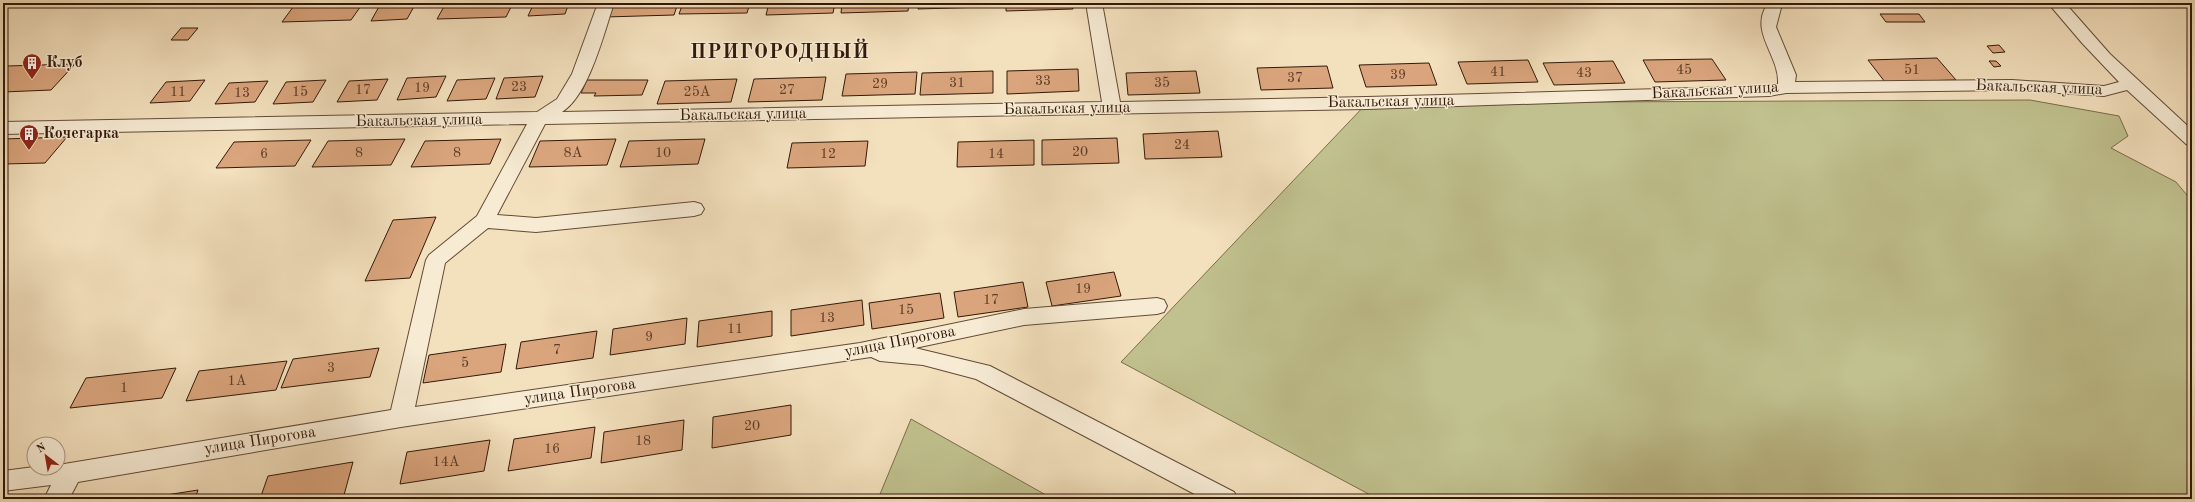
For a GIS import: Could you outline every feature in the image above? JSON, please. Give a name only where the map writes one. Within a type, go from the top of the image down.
[{"type":"street","points":[[401,418],[436,260],[484,221],[539,119],[564,103],[581,74],[606,3]]},
{"type":"street","points":[[1094,3],[1112,108]]},
{"type":"street","points":[[2056,3],[2075,27],[2130,84],[2192,140]]},
{"type":"street","points":[[1773,8],[1768,27],[1787,76],[1786,88]]},
{"type":"street","name":"Бакальская улица","points":[[3,128],[1383,102],[1761,91],[1786,88],[2012,85],[2104,91],[2130,84]]},
{"type":"street","points":[[484,221],[536,225],[694,209]]},
{"type":"street","name":"улица Пирогова","points":[[3,481],[71,473],[401,418],[860,351],[1024,317],[1157,306]]},
{"type":"street","points":[[860,351],[922,357],[982,372],[1226,499]]},
{"type":"street","points":[[56,499],[71,473]]},
{"type":"green space","points":[[2030,100],[2119,116],[2128,136],[2111,148],[2176,182],[2192,201],[2192,499],[1378,499],[1121,362],[1367,103]]},
{"type":"green space","points":[[911,419],[1053,499],[878,499]]},
{"type":"building","points":[[296,3],[363,3],[351,20],[282,22]]},
{"type":"building","points":[[381,3],[416,3],[407,19],[371,21]]},
{"type":"building","points":[[446,3],[513,3],[506,17],[437,19]]},
{"type":"building","points":[[534,3],[569,3],[565,14],[528,16]]},
{"type":"building","points":[[611,3],[678,3],[674,15],[605,17]]},
{"type":"building","points":[[683,3],[750,3],[747,13],[679,14]]},
{"type":"building","points":[[769,3],[835,3],[833,13],[766,15]]},
{"type":"building","points":[[842,3],[909,3],[908,11],[841,13]]},
{"type":"building","points":[[919,3],[985,3],[985,7],[918,9]]},
{"type":"building","points":[[1006,3],[1072,3],[1073,9],[1006,11]]},
{"type":"building","points":[[1098,3],[1165,3],[1165,5],[1098,7]]},
{"type":"building","points":[[1880,14],[1919,14],[1925,22],[1886,22]]},
{"type":"building","points":[[181,28],[198,28],[188,40],[171,40]]},
{"type":"building","points":[[1999,45],[2005,52],[1993,53],[1987,46]]},
{"type":"building","points":[[1937,58],[1956,80],[1885,82],[1868,60]]},
{"type":"building","points":[[1712,59],[1726,80],[1655,82],[1643,60]]},
{"type":"building","points":[[1528,60],[1538,82],[1467,84],[1458,62]]},
{"type":"building","points":[[1613,61],[1625,83],[1554,85],[1543,63]]},
{"type":"building","points":[[1989,61],[1996,61],[2001,66],[1994,67]]},
{"type":"building","points":[[1429,63],[1437,85],[1366,87],[1359,65]]},
{"type":"building","name":"Клуб","points":[[75,64],[51,90],[3,92],[3,69],[7,66]]},
{"type":"building","points":[[1327,66],[1333,88],[1261,90],[1257,68]]},
{"type":"building","points":[[1078,69],[1079,91],[1007,94],[1007,71]]},
{"type":"building","points":[[993,71],[993,93],[920,95],[922,73]]},
{"type":"building","points":[[1196,71],[1200,93],[1128,95],[1126,73]]},
{"type":"building","points":[[917,72],[915,94],[842,96],[846,74]]},
{"type":"building","points":[[446,76],[436,97],[397,100],[407,78]]},
{"type":"building","points":[[543,76],[535,97],[496,99],[504,78]]},
{"type":"building","points":[[826,77],[822,100],[748,102],[754,79]]},
{"type":"building","points":[[495,78],[486,99],[447,101],[457,80]]},
{"type":"building","points":[[388,79],[377,100],[337,102],[349,81]]},
{"type":"building","points":[[737,79],[731,102],[657,104],[665,81]]},
{"type":"building","points":[[205,80],[190,101],[150,103],[166,82]]},
{"type":"building","points":[[326,80],[313,102],[273,104],[286,82]]},
{"type":"building","points":[[587,80],[648,80],[642,95],[594,96],[596,93],[581,93]]},
{"type":"building","points":[[268,81],[255,102],[215,104],[229,83]]},
{"type":"building","points":[[1218,131],[1222,157],[1145,159],[1143,134]]},
{"type":"building","name":"Кочегарка","points":[[67,137],[45,163],[3,164],[3,139]]},
{"type":"building","points":[[1117,138],[1119,163],[1042,165],[1042,140]]},
{"type":"building","points":[[405,139],[391,165],[312,167],[328,141]]},
{"type":"building","points":[[501,139],[490,164],[411,167],[425,141]]},
{"type":"building","points":[[616,139],[607,165],[529,167],[540,141]]},
{"type":"building","points":[[705,139],[698,164],[620,167],[629,141]]},
{"type":"building","points":[[311,140],[295,166],[216,168],[234,142]]},
{"type":"building","points":[[1034,140],[1034,165],[957,167],[958,142]]},
{"type":"building","points":[[868,141],[865,166],[787,168],[792,143]]},
{"type":"building","points":[[436,217],[410,278],[365,281],[393,220]]},
{"type":"building","points":[[1114,272],[1121,296],[1052,306],[1046,282]]},
{"type":"building","points":[[1023,282],[1028,307],[958,317],[954,292]]},
{"type":"building","points":[[940,293],[944,318],[872,329],[869,303]]},
{"type":"building","points":[[862,300],[864,325],[791,336],[791,310]]},
{"type":"building","points":[[772,311],[772,336],[697,347],[699,321]]},
{"type":"building","points":[[687,318],[685,344],[610,355],[613,329]]},
{"type":"building","points":[[597,331],[593,358],[516,369],[521,342]]},
{"type":"building","points":[[506,344],[501,372],[423,383],[429,355]]},
{"type":"building","points":[[379,348],[370,377],[281,388],[293,359]]},
{"type":"building","points":[[287,361],[276,390],[186,401],[199,371]]},
{"type":"building","points":[[176,368],[162,398],[70,408],[86,378]]},
{"type":"building","points":[[791,405],[791,435],[712,448],[713,417]]},
{"type":"building","points":[[684,420],[682,450],[601,463],[604,432]]},
{"type":"building","points":[[595,427],[591,458],[508,471],[514,439]]},
{"type":"building","points":[[490,440],[484,471],[400,484],[407,452]]},
{"type":"building","points":[[353,462],[344,495],[316,499],[260,499],[268,476]]},
{"type":"building","points":[[198,490],[195,499],[141,499]]},
{"type":"place","name":"Клуб","points":[[32,80]]},
{"type":"place","name":"Кочегарка","points":[[29,151]]},
{"type":"district","name":"ПРИГОРОДНЫЙ","points":[[780,53]]}]
